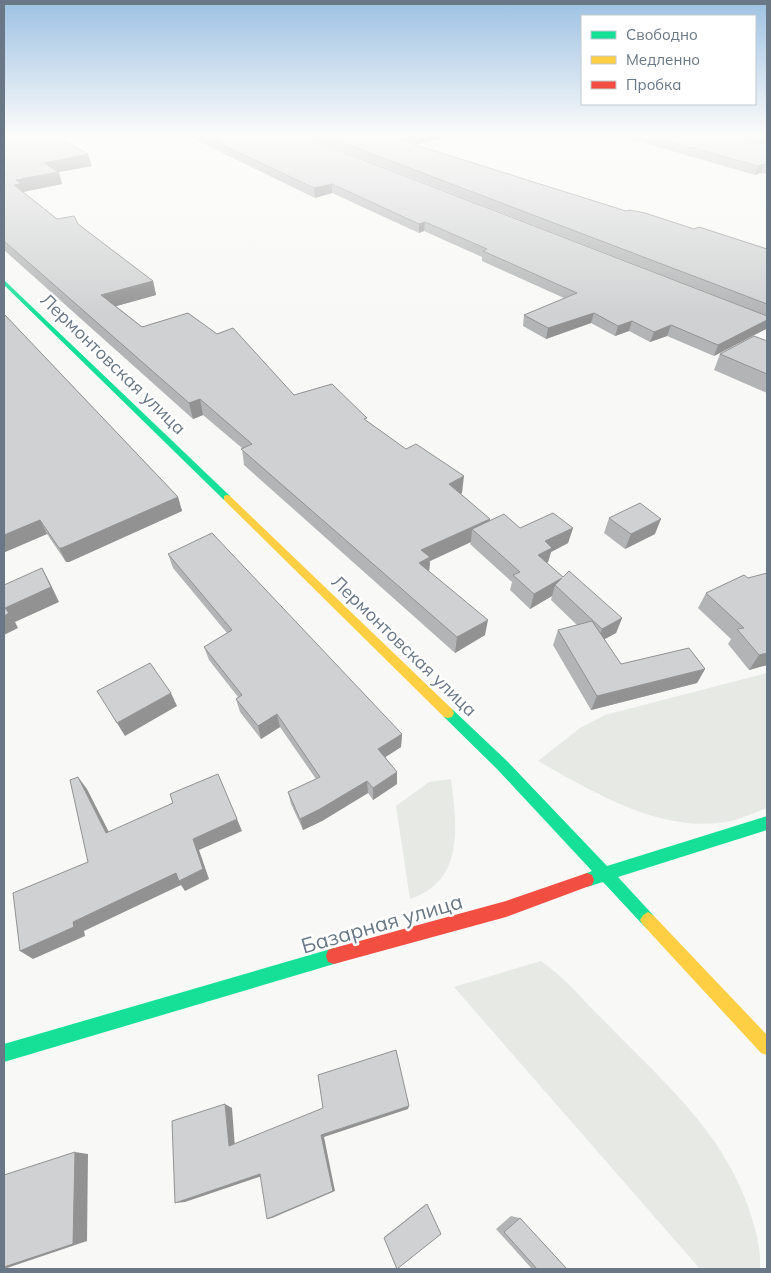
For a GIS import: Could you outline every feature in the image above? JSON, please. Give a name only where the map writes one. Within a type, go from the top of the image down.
[{"type":"main road","name":"Лермонтовская улица","points":[[4,282],[502,765],[767,1047]]},
{"type":"main road","name":"Базарная улица","points":[[4,1053],[375,944],[506,909],[604,874],[767,823]]},
{"type":"shaded area","points":[[767,673],[767,808],[749,815],[731,821],[706,824],[680,822],[655,817],[606,798],[538,761],[580,728],[605,715]]},
{"type":"shaded area","points":[[451,779],[455,832],[449,865],[440,879],[428,891],[410,899],[396,806],[429,782]]},
{"type":"shaded area","points":[[541,961],[568,984],[671,1088],[707,1131],[737,1179],[748,1206],[755,1229],[760,1269],[700,1269],[454,987]]},
{"type":"building","points":[[4,196],[28,196],[57,219],[74,216],[78,224],[153,281],[101,295],[142,327],[188,313],[217,334],[233,328],[294,395],[332,384],[367,418],[364,419],[406,449],[416,444],[464,476],[449,484],[490,519],[421,550],[430,557],[419,563],[488,620],[457,637],[241,449],[252,444],[200,399],[189,403],[4,241]]},
{"type":"building","points":[[359,196],[458,196],[767,316],[767,320],[718,345],[671,325],[654,332],[632,321],[618,326],[594,313],[548,328],[524,315],[577,293],[483,251],[487,249],[425,222],[419,224]]},
{"type":"building","points":[[484,196],[580,196],[626,211],[645,213],[694,229],[699,227],[767,249],[767,304]]},
{"type":"building","points":[[4,314],[178,497],[62,548],[59,548],[40,520],[4,535]]},
{"type":"building","points":[[754,336],[767,341],[767,374],[720,354]]},
{"type":"building","points":[[640,503],[661,519],[631,534],[609,518]]},
{"type":"building","points":[[553,513],[573,528],[545,541],[552,548],[538,555],[563,577],[569,571],[622,618],[602,629],[555,585],[562,578],[534,594],[513,575],[520,572],[472,529],[504,514],[520,528]]},
{"type":"building","points":[[212,533],[402,734],[378,749],[397,772],[373,788],[367,781],[300,819],[288,792],[320,777],[277,714],[258,726],[236,699],[242,695],[204,647],[232,630],[168,554]]},
{"type":"building","points":[[42,568],[51,587],[5,608],[9,613],[4,616],[4,585]]},
{"type":"building","points":[[767,573],[767,653],[759,655],[737,629],[744,628],[706,593],[744,575],[748,578]]},
{"type":"building","points":[[592,621],[621,664],[689,648],[705,669],[597,696],[558,630]]},
{"type":"building","points":[[150,663],[171,693],[117,723],[97,691]]},
{"type":"building","points":[[218,774],[237,819],[193,839],[203,869],[179,881],[176,873],[73,922],[74,927],[20,951],[13,893],[88,862],[70,780],[78,777],[106,833],[173,803],[170,794]]},
{"type":"building","points":[[396,1050],[409,1106],[321,1135],[333,1191],[267,1219],[260,1174],[175,1203],[172,1121],[225,1104],[229,1146],[323,1108],[318,1075]]},
{"type":"building","points":[[75,1152],[73,1244],[4,1267],[4,1175]]},
{"type":"building","points":[[427,1204],[441,1234],[397,1269],[384,1238]]},
{"type":"building","points":[[520,1218],[567,1269],[537,1269],[504,1232]]},
{"type":"traffic: fast","points":[[4,282],[227,498]]},
{"type":"traffic: fast","points":[[448,713],[502,765],[648,920]]},
{"type":"traffic: fast","points":[[587,880],[767,823]]},
{"type":"traffic: fast","points":[[4,1053],[334,956]]},
{"type":"traffic: slow","points":[[227,498],[448,713]]},
{"type":"traffic: slow","points":[[648,920],[767,1047]]},
{"type":"traffic: jam","points":[[334,956],[506,909],[587,880]]}]
